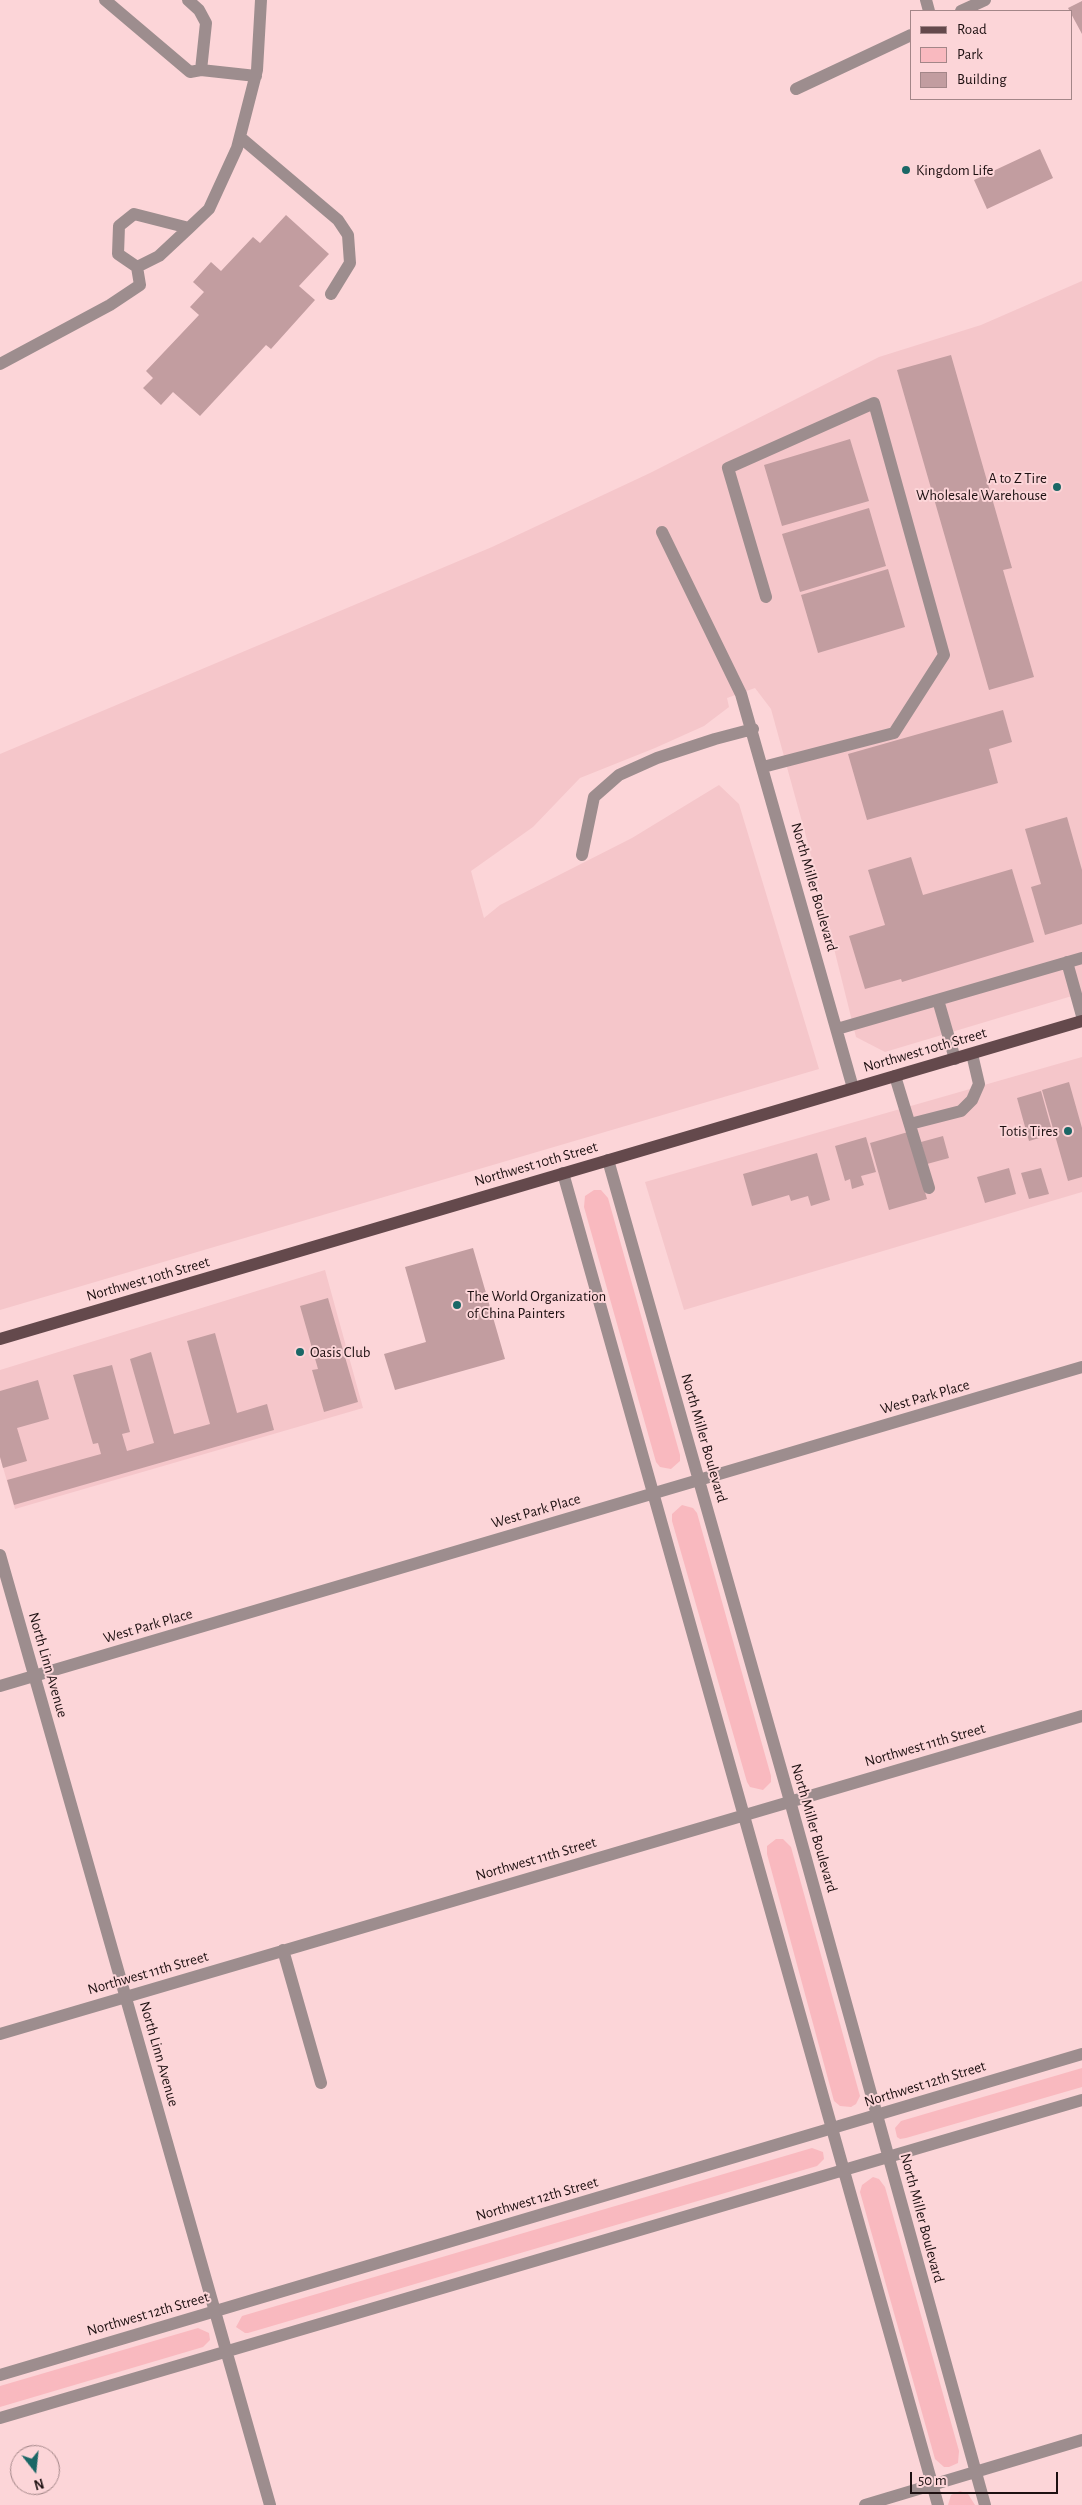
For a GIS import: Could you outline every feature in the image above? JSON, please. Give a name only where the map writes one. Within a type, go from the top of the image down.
[{"type":"main road","name":"Northwest 10th Street","points":[[0,1339],[1082,1021]]},
{"type":"street","points":[[105,0],[190,72],[201,70],[256,76]]},
{"type":"street","points":[[188,0],[199,10],[206,23],[201,70]]},
{"type":"street","points":[[137,267],[159,256],[209,209],[237,148],[256,76],[261,0]]},
{"type":"street","points":[[963,10],[985,0]]},
{"type":"street","points":[[796,89],[910,35]]},
{"type":"street","points":[[240,137],[338,220],[348,235],[350,264],[331,294]]},
{"type":"street","points":[[0,364],[110,305],[140,285],[137,267],[118,254],[119,226],[134,214],[189,228]]},
{"type":"street","points":[[763,767],[894,733],[944,655],[874,403],[728,468],[766,597]]},
{"type":"street","name":"North Miller Boulevard","points":[[662,532],[741,694],[753,729],[853,1088]]},
{"type":"street","points":[[582,855],[594,798],[619,775],[657,758],[753,729]]},
{"type":"street","points":[[836,1029],[1082,958]]},
{"type":"street","points":[[1067,962],[1082,1016]]},
{"type":"street","points":[[938,1000],[955,1059]]},
{"type":"street","points":[[910,1124],[961,1111],[972,1100],[979,1084],[972,1054]]},
{"type":"street","points":[[895,1076],[929,1188]]},
{"type":"street","name":"North Miller Boulevard","points":[[608,1160],[790,1801],[985,2505]]},
{"type":"street","points":[[563,1173],[938,2505]]},
{"type":"street","name":"West Park Place","points":[[0,1686],[1082,1367]]},
{"type":"street","name":"North Linn Avenue","points":[[0,1555],[270,2505]]},
{"type":"street","name":"Northwest 11th Street","points":[[0,2034],[1082,1716]]},
{"type":"street","points":[[283,1950],[321,2083]]},
{"type":"street","name":"Northwest 12th Street","points":[[0,2375],[1082,2054]]},
{"type":"street","points":[[0,2418],[1082,2100]]},
{"type":"street","points":[[865,2505],[1082,2440]]},
{"type":"shaded area","points":[[1082,281],[1082,993],[885,1052],[856,1037],[807,840],[771,709],[755,688],[727,698],[729,707],[704,726],[580,778],[533,827],[471,871],[484,918],[500,905],[632,838],[719,785],[739,804],[819,1069],[0,1310],[0,754],[492,547],[650,473],[879,357],[981,325]]},
{"type":"shaded area","points":[[1082,1057],[1082,1192],[684,1310],[645,1182]]},
{"type":"shaded area","points":[[325,1270],[363,1408],[15,1509],[0,1457],[0,1370]]},
{"type":"green space","points":[[594,1190],[601,1190],[608,1198],[680,1455],[680,1461],[671,1469],[660,1467],[656,1462],[584,1207],[585,1196]]},
{"type":"green space","points":[[682,1505],[693,1508],[697,1513],[771,1776],[771,1782],[763,1790],[750,1787],[747,1782],[672,1521],[672,1514]]},
{"type":"green space","points":[[776,1839],[783,1839],[791,1847],[860,2096],[856,2104],[851,2107],[840,2106],[834,2101],[767,1854],[767,1846]]},
{"type":"green space","points":[[1082,2068],[1082,2087],[906,2138],[900,2139],[897,2137],[895,2128],[901,2121]]},
{"type":"green space","points":[[812,2148],[823,2152],[824,2159],[817,2166],[248,2333],[236,2327],[242,2316]]},
{"type":"green space","points":[[873,2177],[879,2179],[885,2187],[959,2451],[958,2463],[949,2467],[944,2467],[935,2459],[860,2192],[862,2185]]},
{"type":"green space","points":[[198,2328],[209,2333],[210,2340],[203,2347],[0,2407],[0,2386]]},
{"type":"green space","points":[[960,2491],[968,2494],[975,2505],[948,2505],[951,2495]]},
{"type":"building","points":[[1082,1],[1082,34],[1072,15],[1072,10],[1068,8]]},
{"type":"building","points":[[1040,149],[1053,178],[987,209],[974,180]]},
{"type":"building","points":[[286,215],[329,254],[299,286],[315,300],[271,349],[266,345],[200,416],[173,392],[161,405],[143,388],[153,378],[146,371],[199,315],[190,307],[204,292],[193,282],[211,262],[221,271],[253,237],[260,243]]},
{"type":"building","points":[[951,355],[1012,568],[1003,570],[1034,677],[989,690],[897,370]]},
{"type":"building","points":[[850,439],[869,501],[782,526],[764,465]]},
{"type":"building","points":[[869,508],[886,566],[800,592],[782,534]]},
{"type":"building","points":[[888,569],[905,627],[818,653],[801,595]]},
{"type":"building","points":[[1003,710],[1012,742],[989,749],[998,783],[867,820],[848,754]]},
{"type":"building","points":[[1067,817],[1082,870],[1082,924],[1045,935],[1031,887],[1041,884],[1025,829]]},
{"type":"building","points":[[911,857],[923,895],[1012,869],[1034,942],[902,982],[901,979],[865,989],[849,936],[885,925],[868,870]]},
{"type":"building","name":"Totis Tires","points":[[1069,1082],[1082,1128],[1082,1177],[1068,1181],[1042,1090]]},
{"type":"building","points":[[1041,1091],[1053,1134],[1029,1141],[1017,1098]]},
{"type":"building","points":[[908,1132],[927,1199],[889,1210],[870,1143]]},
{"type":"building","points":[[943,1136],[949,1158],[927,1164],[921,1142]]},
{"type":"building","points":[[866,1137],[876,1172],[861,1176],[864,1185],[852,1189],[850,1179],[845,1181],[835,1146]]},
{"type":"building","points":[[817,1153],[830,1200],[811,1206],[808,1196],[791,1201],[789,1195],[752,1206],[743,1174]]},
{"type":"building","points":[[1009,1168],[1016,1194],[985,1203],[977,1177]]},
{"type":"building","points":[[1041,1168],[1049,1194],[1029,1199],[1021,1173]]},
{"type":"building","points":[[473,1248],[505,1359],[395,1390],[384,1354],[426,1342],[405,1267]]},
{"type":"building","points":[[328,1298],[358,1402],[324,1412],[312,1370],[318,1369],[300,1306]]},
{"type":"building","points":[[215,1333],[237,1413],[267,1404],[274,1430],[14,1505],[7,1480],[101,1454],[98,1443],[93,1444],[73,1375],[112,1365],[130,1432],[122,1434],[127,1451],[154,1443],[130,1359],[151,1352],[174,1434],[210,1424],[187,1341]]},
{"type":"building","points":[[38,1380],[49,1419],[17,1428],[27,1461],[3,1468],[0,1457],[0,1391]]},
{"type":"place","name":"Kingdom Life","points":[[906,170]]},
{"type":"place","name":"A to Z Tire Wholesale Warehouse","points":[[1057,487]]},
{"type":"place","name":"Totis Tires","points":[[1068,1131]]},
{"type":"place","name":"The World Organization of China Painters","points":[[457,1305]]},
{"type":"place","name":"Oasis Club","points":[[300,1352]]}]
